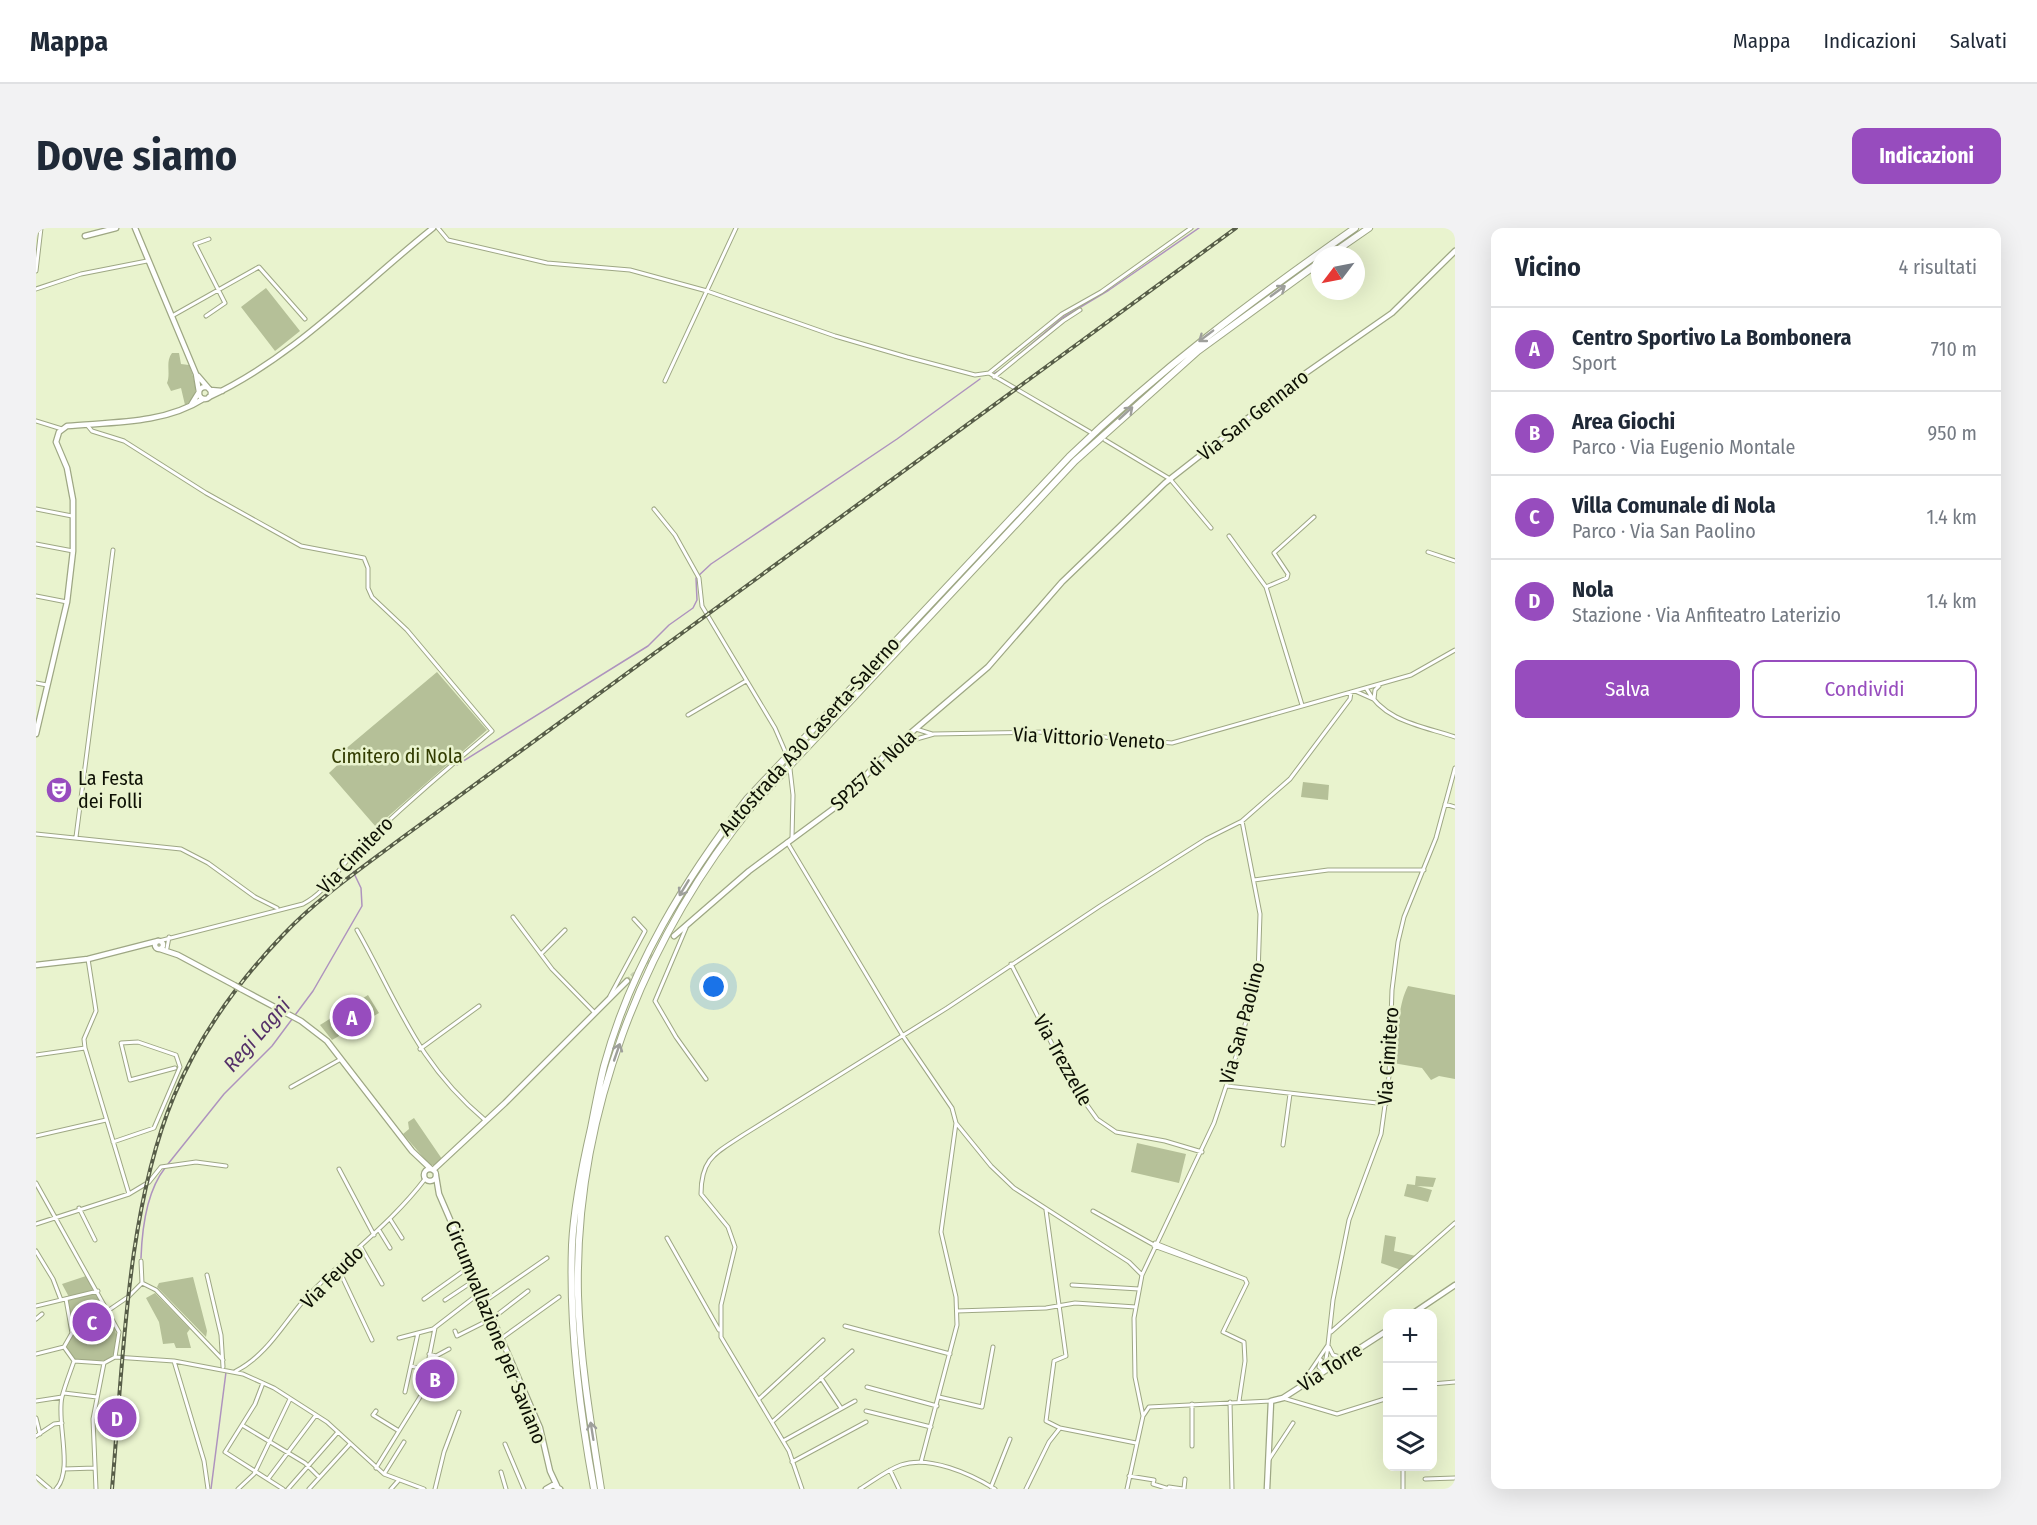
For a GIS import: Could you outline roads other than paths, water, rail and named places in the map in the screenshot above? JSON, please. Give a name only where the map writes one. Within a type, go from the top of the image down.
[{"type":"highway","name":"Autostrada A30 Caserta-Salerno","points":[[594,1489],[579,1409],[572,1297],[572,1243],[579,1182],[604,1065],[648,954],[688,881],[747,799],[1077,449],[1192,346],[1272,285],[1355,228]]},
{"type":"highway","points":[[1343,246],[1369,228]]},
{"type":"highway","name":"Autostrada A30 Caserta-Salerno","points":[[601,1489],[588,1407],[578,1295],[585,1182],[597,1123],[612,1067],[639,990],[678,912],[723,842],[753,805],[1075,461],[1198,351],[1311,269]]},
{"type":"main road","points":[[85,236],[116,228]]},
{"type":"main road","points":[[135,228],[196,374],[199,392],[206,398]]},
{"type":"main road","points":[[36,734],[67,602],[73,552],[73,500],[67,468],[56,442],[62,429],[87,424],[151,418],[190,406],[247,379],[327,319],[432,228]]},
{"type":"main road","name":"Via San Gennaro","points":[[1058,587],[1170,479],[1303,375],[1383,320],[1455,251]]},
{"type":"main road","points":[[196,374],[211,393],[206,398]]},
{"type":"main road","points":[[190,406],[202,388],[223,391]]},
{"type":"main road","name":"SP257 di Nola","points":[[674,936],[713,899],[837,806],[895,746],[1003,651],[1058,587]]},
{"type":"main road","points":[[36,965],[88,958],[160,941]]},
{"type":"main road","points":[[160,941],[178,955],[291,1016],[327,1041],[412,1151],[434,1172]]},
{"type":"main road","points":[[158,948],[155,944],[160,941]]},
{"type":"main road","points":[[136,947],[158,948],[178,955]]},
{"type":"main road","points":[[426,1178],[487,1121],[627,981]]},
{"type":"main road","name":"Circumvallazione per Saviano","points":[[412,1151],[426,1178],[439,1194]]},
{"type":"main road","points":[[426,1178],[434,1172]]},
{"type":"main road","name":"Circumvallazione per Saviano","points":[[434,1172],[439,1194],[540,1428],[550,1471],[558,1487]]},
{"type":"main road","points":[[1420,1309],[1455,1286]]},
{"type":"main road","name":"Via Torre","points":[[1271,1401],[1283,1398],[1383,1333]]},
{"type":"main road","points":[[1267,1489],[1271,1401]]},
{"type":"main road","name":"Circumvallazione per Saviano","points":[[547,1488],[550,1471]]},
{"type":"main road","points":[[547,1488],[558,1487]]},
{"type":"street","points":[[36,271],[41,228]]},
{"type":"street","points":[[438,228],[448,240],[547,263],[630,270],[707,291],[835,336],[975,375],[989,374],[1090,432]]},
{"type":"street","points":[[665,381],[736,228]]},
{"type":"street","points":[[989,374],[1062,314],[1101,292],[1191,228]]},
{"type":"street","points":[[206,316],[225,304],[195,244],[209,239]]},
{"type":"street","points":[[36,289],[81,274],[147,261]]},
{"type":"street","points":[[172,316],[258,267],[305,319]]},
{"type":"street","points":[[994,377],[1080,310]]},
{"type":"street","points":[[36,421],[62,429]]},
{"type":"street","name":"Via Cimitero","points":[[87,424],[92,431],[124,441],[206,493],[301,546],[364,558],[368,568],[368,588],[372,597],[407,630],[492,731],[410,800],[352,855],[332,880],[311,900],[303,904],[170,936],[160,941]]},
{"type":"street","points":[[1105,440],[1170,479],[1211,528]]},
{"type":"street","points":[[36,508],[73,516]]},
{"type":"street","points":[[654,509],[675,535],[697,576],[702,606],[775,728],[785,751]]},
{"type":"street","points":[[1266,587],[1287,578],[1288,574],[1274,553],[1314,517]]},
{"type":"street","points":[[1229,536],[1266,587],[1302,705]]},
{"type":"street","points":[[36,544],[73,552]]},
{"type":"street","points":[[76,837],[113,550]]},
{"type":"street","points":[[1428,552],[1455,561]]},
{"type":"street","points":[[36,596],[67,602]]},
{"type":"street","name":"Via Vittorio Veneto","points":[[895,746],[934,734],[1048,732],[1172,744],[1411,675],[1455,650]]},
{"type":"street","points":[[688,715],[746,681]]},
{"type":"street","points":[[36,682],[47,685]]},
{"type":"street","points":[[1375,700],[1375,690],[1381,684]]},
{"type":"street","points":[[1366,688],[1375,700]]},
{"type":"street","points":[[719,1330],[724,1292],[735,1247],[728,1227],[701,1194],[706,1164],[734,1141],[903,1036],[1192,848],[1242,821],[1290,778],[1353,692],[1375,700],[1407,723],[1455,737]]},
{"type":"street","points":[[924,722],[923,728],[927,732]]},
{"type":"street","points":[[916,729],[934,734]]},
{"type":"street","name":"Via Cimitero","points":[[1323,1371],[1331,1332],[1333,1300],[1349,1220],[1381,1134],[1386,1104],[1392,990],[1398,942],[1404,917],[1424,870],[1455,768]]},
{"type":"street","points":[[790,769],[793,795],[792,838]]},
{"type":"street","points":[[1445,804],[1455,807]]},
{"type":"street","name":"Via San Paolino","points":[[1143,1416],[1135,1377],[1134,1318],[1142,1275],[1154,1245],[1202,1152],[1226,1086],[1258,975],[1260,914],[1242,821]]},
{"type":"street","points":[[36,834],[181,849],[208,863],[255,897],[278,909]]},
{"type":"street","points":[[787,842],[831,912],[903,1036],[951,1108],[956,1123],[1001,1176],[1046,1210],[1129,1262],[1142,1275]]},
{"type":"street","points":[[1254,880],[1328,870],[1424,870]]},
{"type":"street","points":[[513,917],[541,954],[595,1012]]},
{"type":"street","points":[[610,998],[645,932],[634,919]]},
{"type":"street","points":[[688,923],[655,1001],[687,1054],[706,1079]]},
{"type":"street","points":[[357,930],[420,1049],[452,1090],[487,1121]]},
{"type":"street","points":[[541,954],[565,930]]},
{"type":"street","points":[[167,948],[166,941],[170,936]]},
{"type":"street","points":[[88,958],[96,1011],[84,1039],[85,1048],[129,1194]]},
{"type":"street","name":"Via Trezzelle","points":[[1011,964],[1074,1087],[1100,1122],[1116,1132],[1165,1141],[1202,1152]]},
{"type":"street","points":[[420,1049],[479,1006]]},
{"type":"street","points":[[113,1142],[154,1128],[180,1067],[176,1055],[138,1042],[121,1043],[130,1080],[175,1068]]},
{"type":"street","points":[[36,1055],[85,1048]]},
{"type":"street","points":[[291,1087],[341,1059]]},
{"type":"street","points":[[1226,1086],[1386,1104]]},
{"type":"street","points":[[1283,1145],[1291,1093]]},
{"type":"street","points":[[36,1136],[106,1120]]},
{"type":"street","points":[[919,1462],[937,1406],[957,1325],[957,1311],[941,1232],[956,1123]]},
{"type":"street","points":[[36,1224],[79,1208],[129,1194],[149,1182],[161,1167],[196,1162],[226,1166]]},
{"type":"street","points":[[339,1169],[374,1235]]},
{"type":"street","name":"Via Feudo","points":[[236,1371],[272,1342],[305,1300],[390,1219],[426,1178]]},
{"type":"street","points":[[36,1183],[109,1310],[119,1332],[115,1357]]},
{"type":"street","points":[[79,1208],[95,1240]]},
{"type":"street","points":[[1046,1210],[1066,1356],[1054,1360],[1046,1421],[1049,1425],[1060,1428],[1136,1443]]},
{"type":"street","points":[[1093,1211],[1154,1245],[1245,1279],[1247,1282],[1223,1332],[1244,1342],[1245,1361],[1239,1402]]},
{"type":"street","points":[[390,1219],[402,1238]]},
{"type":"street","points":[[1331,1332],[1455,1223]]},
{"type":"street","points":[[379,1230],[390,1248]]},
{"type":"street","points":[[667,1238],[719,1330],[728,1352],[783,1441],[802,1489]]},
{"type":"street","points":[[361,1247],[382,1284]]},
{"type":"street","points":[[36,1251],[63,1300],[72,1333],[64,1347],[36,1354]]},
{"type":"street","points":[[485,1301],[547,1258]]},
{"type":"street","points":[[109,1310],[128,1297],[142,1283],[141,1262]]},
{"type":"street","points":[[424,1299],[471,1266]]},
{"type":"street","points":[[338,1268],[372,1340]]},
{"type":"street","points":[[207,1275],[221,1335],[223,1368]]},
{"type":"street","points":[[445,1300],[476,1279]]},
{"type":"street","points":[[142,1283],[156,1290],[223,1360]]},
{"type":"street","points":[[1072,1285],[1139,1289]]},
{"type":"street","points":[[36,1306],[98,1291]]},
{"type":"street","points":[[455,1331],[457,1336],[493,1318],[528,1291]]},
{"type":"street","points":[[399,1338],[436,1326],[481,1292]]},
{"type":"street","points":[[502,1339],[559,1297]]},
{"type":"street","points":[[957,1311],[1059,1306],[1075,1303],[1136,1307]]},
{"type":"street","points":[[36,1319],[42,1314]]},
{"type":"street","points":[[436,1326],[424,1389],[446,1388]]},
{"type":"street","points":[[845,1326],[950,1354]]},
{"type":"street","points":[[405,1392],[418,1333]]},
{"type":"street","points":[[759,1399],[823,1340]]},
{"type":"street","points":[[1328,1345],[1333,1354],[1343,1358]]},
{"type":"street","name":"Via Cimitero","points":[[1299,1387],[1328,1345]]},
{"type":"street","points":[[64,1347],[74,1361]]},
{"type":"street","points":[[939,1397],[982,1407],[993,1347]]},
{"type":"street","points":[[429,1354],[436,1356],[449,1349]]},
{"type":"street","points":[[772,1422],[852,1351]]},
{"type":"street","points":[[1322,1356],[1319,1367],[1323,1371]]},
{"type":"street","points":[[74,1361],[104,1363],[115,1357],[174,1361],[236,1371],[291,1398],[316,1415],[338,1431],[384,1474],[416,1488],[424,1489]]},
{"type":"street","points":[[56,1489],[62,1482],[64,1469],[63,1395],[74,1361]]},
{"type":"street","points":[[174,1361],[204,1461],[207,1489]]},
{"type":"street","points":[[96,1489],[93,1419],[104,1363]]},
{"type":"street","points":[[243,1374],[246,1365]]},
{"type":"street","points":[[411,1366],[427,1370]]},
{"type":"street","points":[[821,1378],[841,1408]]},
{"type":"street","points":[[1437,1384],[1455,1382]]},
{"type":"street","points":[[263,1383],[255,1404],[225,1452],[285,1489],[309,1466],[338,1431]]},
{"type":"street","points":[[867,1387],[937,1406]]},
{"type":"street","points":[[36,1401],[63,1395],[98,1397]]},
{"type":"street","points":[[376,1468],[420,1397]]},
{"type":"street","points":[[238,1489],[254,1470],[291,1398]]},
{"type":"street","points":[[1283,1398],[1337,1414],[1383,1400]]},
{"type":"street","points":[[783,1441],[855,1401]]},
{"type":"street","points":[[1127,1489],[1146,1408],[1154,1405],[1271,1401]]},
{"type":"street","points":[[1230,1402],[1232,1489]]},
{"type":"street","points":[[1192,1404],[1192,1446]]},
{"type":"street","points":[[376,1411],[373,1415],[399,1431]]},
{"type":"street","points":[[435,1489],[444,1452],[459,1412]]},
{"type":"street","points":[[866,1412],[931,1427]]},
{"type":"street","points":[[268,1479],[316,1415]]},
{"type":"street","points":[[36,1418],[38,1435],[54,1424],[62,1423]]},
{"type":"street","points":[[792,1462],[866,1422]]},
{"type":"street","points":[[1269,1461],[1293,1423]]},
{"type":"street","points":[[242,1425],[309,1466],[319,1477]]},
{"type":"street","points":[[1026,1489],[1050,1442],[1060,1428]]},
{"type":"street","points":[[860,1489],[890,1470],[919,1462],[950,1469],[993,1488],[1010,1439]]},
{"type":"street","points":[[384,1474],[404,1442]]},
{"type":"street","points":[[309,1489],[351,1444]]},
{"type":"street","points":[[506,1444],[524,1489]]},
{"type":"street","points":[[64,1469],[95,1468]]},
{"type":"street","points":[[890,1470],[899,1489]]},
{"type":"street","points":[[1402,1489],[1403,1471]]},
{"type":"street","points":[[501,1472],[506,1489]]},
{"type":"street","points":[[1129,1476],[1154,1480],[1153,1484],[1169,1488],[1183,1489],[1185,1479]]},
{"type":"street","points":[[36,1477],[50,1489]]},
{"type":"street","points":[[1425,1479],[1455,1478]]},
{"type":"street","points":[[391,1489],[398,1480]]},
{"type":"waterway","points":[[1014,359],[1062,318],[1109,290],[1199,228]]},
{"type":"waterway","points":[[993,374],[1001,370]]},
{"type":"waterway","points":[[457,765],[648,646],[669,625],[693,608],[697,600],[696,578],[711,564],[897,439],[980,379]]},
{"type":"waterway","name":"Regi Lagni","points":[[168,1164],[224,1094],[272,1046],[313,991],[362,906],[361,888],[351,867],[355,859],[382,832]]},
{"type":"waterway","name":"Regi Lagni","points":[[141,1258],[142,1235],[149,1199],[165,1168]]},
{"type":"waterway","points":[[211,1489],[226,1372]]},
{"type":"tunnel","points":[[627,981],[658,951]]},
{"type":"railway","points":[[112,1489],[129,1289],[136,1238],[158,1141],[174,1096],[195,1052],[235,991],[266,953],[310,909],[369,862],[1236,228]]},
{"type":"place","name":"La Festa dei Folli","points":[[59,790]]},
{"type":"place","name":"Centro Sportivo La Bombonera","points":[[352,1017]]},
{"type":"place","name":"Villa Comunale di Nola","points":[[92,1322]]},
{"type":"place","name":"Area Giochi","points":[[435,1379]]},
{"type":"place","name":"Nola","points":[[117,1418]]},
{"type":"park label","name":"Cimitero di Nola","points":[[397,756]]}]
